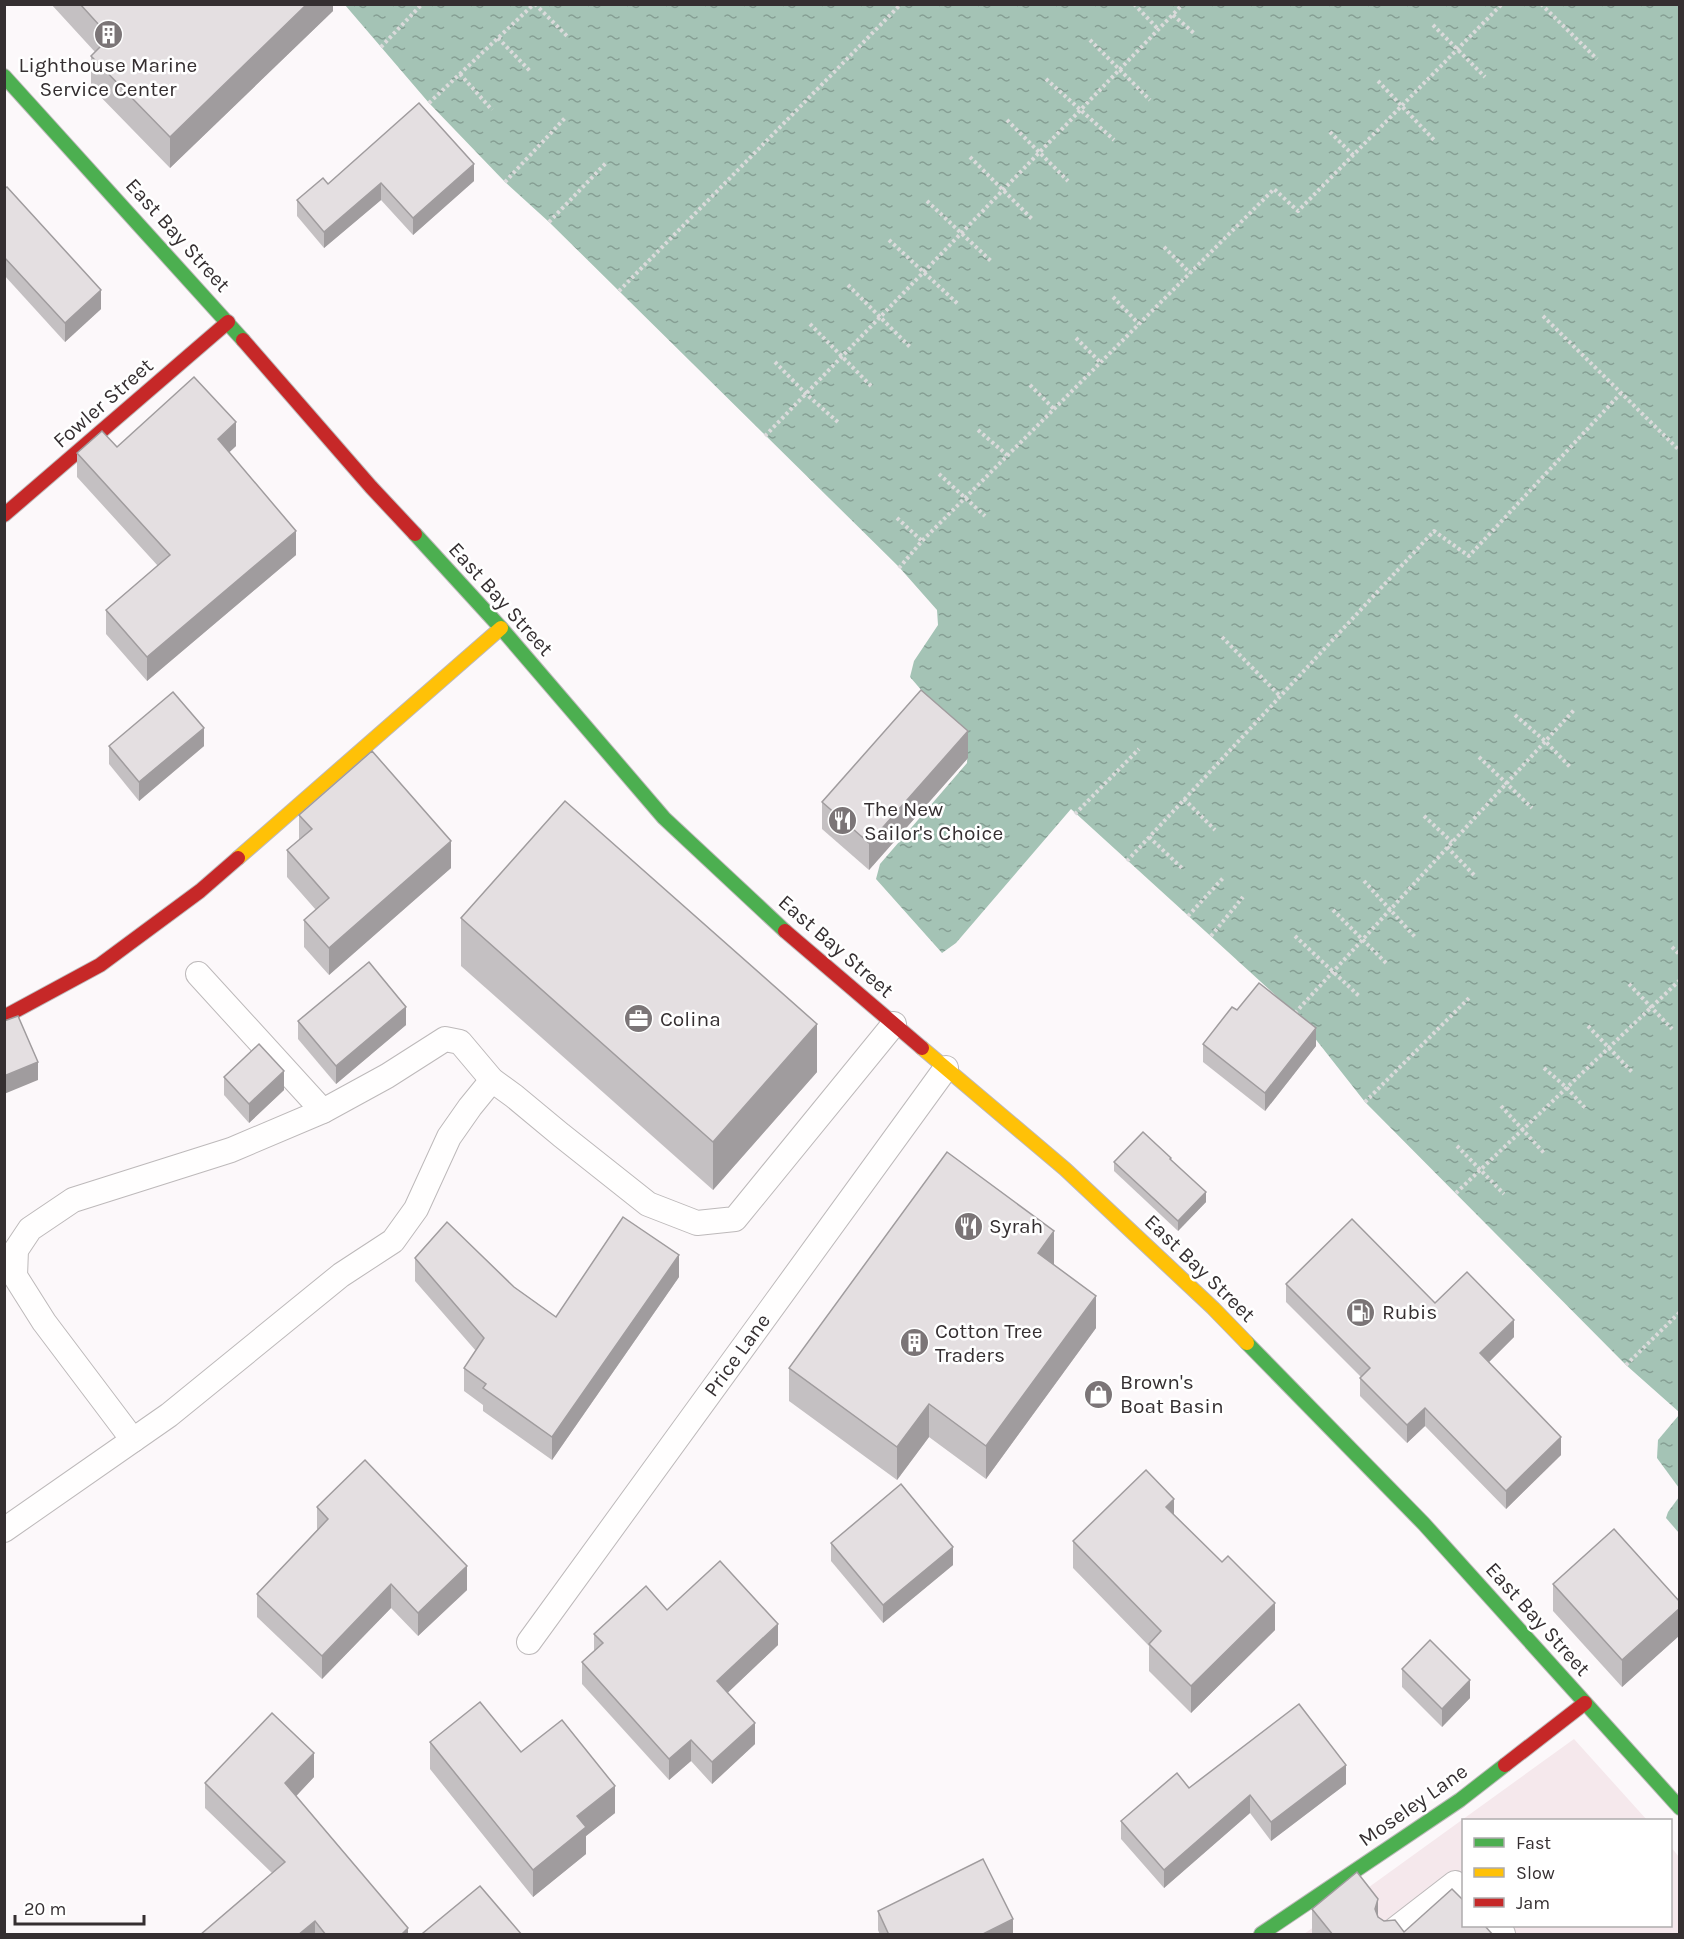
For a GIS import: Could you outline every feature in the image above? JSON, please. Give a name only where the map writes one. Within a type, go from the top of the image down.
[{"type":"main road","name":"East Bay Street","points":[[4,75],[228,322],[370,487],[501,628],[664,818],[794,939],[1065,1168],[1213,1308],[1424,1524],[1680,1809]]},
{"type":"main road","name":"Fowler Street","points":[[4,515],[228,322]]},
{"type":"main road","points":[[4,1017],[100,965],[200,891],[501,628]]},
{"type":"main road","name":"Moseley Lane","points":[[1261,1935],[1460,1800],[1585,1702]]},
{"type":"lane","points":[[198,974],[323,1111]]},
{"type":"lane","points":[[133,1440],[44,1322],[15,1276],[16,1250],[30,1229],[73,1200],[231,1150],[323,1111],[387,1076],[444,1039],[460,1042],[492,1080],[648,1204],[697,1223],[735,1220],[894,1024]]},
{"type":"lane","name":"Price Lane","points":[[529,1642],[946,1068]]},
{"type":"lane","points":[[4,1530],[168,1415],[341,1275],[393,1241],[416,1209],[449,1137],[492,1080]]},
{"type":"lane","points":[[1389,1935],[1455,1883],[1462,1890]]},
{"type":"path","points":[[381,47],[422,4]]},
{"type":"path","points":[[429,103],[534,4],[567,36]]},
{"type":"path","points":[[620,291],[901,4]]},
{"type":"path","points":[[1134,4],[1158,29]]},
{"type":"path","points":[[765,436],[1183,4]]},
{"type":"path","points":[[899,567],[964,498],[1274,189],[1298,211],[1502,4]]},
{"type":"path","points":[[1541,4],[1597,59]]},
{"type":"path","points":[[1173,15],[1195,34]]},
{"type":"path","points":[[1433,25],[1485,77]]},
{"type":"path","points":[[498,38],[530,71]]},
{"type":"path","points":[[1090,40],[1150,100]]},
{"type":"path","points":[[460,74],[492,110]]},
{"type":"path","points":[[1046,79],[1114,140]]},
{"type":"path","points":[[1378,81],[1434,140]]},
{"type":"path","points":[[505,182],[565,118]]},
{"type":"path","points":[[1007,120],[1068,181]]},
{"type":"path","points":[[1330,132],[1353,155]]},
{"type":"path","points":[[970,157],[1033,220]]},
{"type":"path","points":[[549,222],[606,163]]},
{"type":"path","points":[[927,201],[992,262]]},
{"type":"path","points":[[889,240],[959,304]]},
{"type":"path","points":[[1164,246],[1190,273]]},
{"type":"path","points":[[848,285],[911,348]]},
{"type":"path","points":[[1113,297],[1139,324]]},
{"type":"path","points":[[1543,316],[1680,451]]},
{"type":"path","points":[[810,324],[873,388]]},
{"type":"path","points":[[1076,338],[1100,362]]},
{"type":"path","points":[[775,362],[840,424]]},
{"type":"path","points":[[1030,385],[1054,409]]},
{"type":"path","points":[[1127,861],[1434,531],[1469,556],[1621,393]]},
{"type":"path","points":[[978,430],[1007,455]]},
{"type":"path","points":[[939,474],[985,516]]},
{"type":"path","points":[[897,518],[922,541]]},
{"type":"path","points":[[1222,637],[1280,696]]},
{"type":"path","points":[[1295,1013],[1575,709]]},
{"type":"path","points":[[1515,715],[1571,768]]},
{"type":"path","points":[[1075,814],[1139,749]]},
{"type":"path","points":[[1479,758],[1532,808]]},
{"type":"path","points":[[1184,799],[1215,830]]},
{"type":"path","points":[[1424,816],[1452,842]]},
{"type":"path","points":[[1149,837],[1184,870]]},
{"type":"path","points":[[1447,848],[1474,875]]},
{"type":"path","points":[[1188,916],[1224,877]]},
{"type":"path","points":[[1364,881],[1415,937]]},
{"type":"path","points":[[1210,936],[1243,897]]},
{"type":"path","points":[[1334,910],[1388,964]]},
{"type":"path","points":[[1295,936],[1359,996]]},
{"type":"path","points":[[1672,947],[1680,955]]},
{"type":"path","points":[[1456,1193],[1680,980]]},
{"type":"path","points":[[1629,984],[1672,1029]]},
{"type":"path","points":[[1365,1102],[1471,996]]},
{"type":"path","points":[[1588,1026],[1633,1074]]},
{"type":"path","points":[[1544,1068],[1567,1088],[1584,1108]]},
{"type":"path","points":[[1501,1106],[1544,1153]]},
{"type":"path","points":[[1457,1146],[1503,1194]]},
{"type":"path","points":[[1626,1365],[1680,1312]]},
{"type":"shaded area","points":[[1574,1739],[1646,1819],[1463,1819]]},
{"type":"shaded area","points":[[1462,1820],[1462,1927],[1672,1927],[1672,1848],[1679,1857],[1679,1934],[1304,1934]]},
{"type":"water","points":[[345,5],[1679,5],[1679,1412],[1626,1365],[1365,1102],[1295,1013],[1071,809],[956,943],[942,953],[876,879],[880,864],[967,763],[968,744],[910,677],[914,661],[938,625],[937,610],[899,567],[549,222],[505,182],[429,103]]},
{"type":"water","points":[[1679,1415],[1679,1488],[1657,1458],[1658,1440]]},
{"type":"water","points":[[1679,1497],[1679,1533],[1666,1518]]},
{"type":"building","points":[[80,4],[307,4],[170,137],[91,56],[110,37]]},
{"type":"building","points":[[419,103],[474,164],[413,218],[381,183],[324,232],[297,200],[323,178],[328,184]]},
{"type":"building","points":[[7,187],[101,290],[65,323],[4,257],[4,189]]},
{"type":"building","points":[[194,377],[236,422],[218,439],[296,531],[147,657],[106,610],[170,555],[77,453],[102,431],[117,447]]},
{"type":"building","points":[[921,690],[968,731],[869,843],[822,802]]},
{"type":"building","points":[[173,692],[204,728],[139,782],[109,746]]},
{"type":"building","points":[[372,751],[451,841],[329,948],[304,920],[329,898],[287,850],[312,829],[299,815]]},
{"type":"building","name":"Colina","points":[[565,801],[817,1024],[713,1142],[461,918]]},
{"type":"building","points":[[369,962],[406,1007],[336,1066],[298,1021]]},
{"type":"building","points":[[1259,983],[1316,1028],[1265,1093],[1203,1044],[1232,1007],[1237,1010]]},
{"type":"building","points":[[18,1016],[38,1062],[4,1076],[4,1021]]},
{"type":"building","points":[[259,1044],[284,1071],[249,1104],[224,1077]]},
{"type":"building","points":[[1143,1132],[1206,1192],[1178,1221],[1114,1162]]},
{"type":"building","name":"Cotton Tree Traders","points":[[947,1152],[1054,1231],[1038,1253],[1096,1296],[986,1446],[929,1404],[897,1447],[789,1368]]},
{"type":"building","points":[[623,1217],[679,1255],[552,1437],[483,1388],[486,1384],[464,1368],[484,1338],[415,1258],[447,1222],[514,1287],[556,1317]]},
{"type":"building","points":[[1352,1219],[1435,1303],[1467,1272],[1514,1320],[1480,1353],[1561,1437],[1506,1491],[1425,1408],[1407,1425],[1360,1378],[1370,1368],[1286,1284]]},
{"type":"building","points":[[365,1460],[467,1566],[418,1613],[391,1584],[322,1656],[257,1594],[328,1519],[317,1507]]},
{"type":"building","points":[[1146,1470],[1174,1499],[1166,1507],[1222,1562],[1228,1556],[1275,1603],[1191,1686],[1149,1644],[1161,1631],[1073,1541]]},
{"type":"building","points":[[901,1484],[953,1547],[883,1605],[831,1543]]},
{"type":"building","points":[[1614,1529],[1680,1602],[1680,1608],[1622,1660],[1553,1584]]},
{"type":"building","points":[[720,1561],[778,1624],[717,1681],[755,1723],[712,1762],[691,1740],[669,1759],[582,1662],[603,1643],[594,1634],[646,1586],[667,1610]]},
{"type":"building","points":[[1430,1640],[1470,1680],[1442,1709],[1402,1669]]},
{"type":"building","points":[[480,1702],[521,1752],[562,1720],[615,1786],[577,1816],[586,1827],[533,1870],[430,1742]]},
{"type":"building","points":[[1299,1704],[1346,1765],[1271,1822],[1250,1795],[1164,1870],[1121,1821],[1177,1773],[1189,1788]]},
{"type":"building","points":[[272,1713],[314,1753],[285,1783],[408,1928],[401,1935],[326,1935],[315,1921],[298,1935],[200,1935],[285,1862],[205,1783]]},
{"type":"building","points":[[983,1859],[1013,1919],[981,1935],[889,1935],[878,1911]]},
{"type":"building","points":[[1357,1872],[1378,1899],[1375,1909],[1378,1917],[1384,1921],[1395,1920],[1404,1932],[1452,1889],[1462,1899],[1462,1927],[1486,1927],[1493,1935],[1333,1935],[1312,1909]]},
{"type":"building","points":[[480,1886],[522,1935],[425,1935],[423,1933]]},
{"type":"traffic: fast","points":[[4,76],[243,340]]},
{"type":"traffic: fast","points":[[415,534],[501,628],[664,818],[785,931]]},
{"type":"traffic: fast","points":[[1247,1343],[1424,1524],[1680,1808]]},
{"type":"traffic: fast","points":[[1261,1934],[1460,1800],[1505,1765]]},
{"type":"traffic: slow","points":[[238,858],[501,628]]},
{"type":"traffic: slow","points":[[922,1048],[1065,1169],[1213,1308],[1247,1343]]},
{"type":"traffic: jam","points":[[4,515],[228,322]]},
{"type":"traffic: jam","points":[[243,340],[415,534]]},
{"type":"traffic: jam","points":[[4,1017],[100,965],[200,891],[238,858]]},
{"type":"traffic: jam","points":[[785,931],[922,1048]]},
{"type":"traffic: jam","points":[[1505,1765],[1585,1703]]},
{"type":"place","name":"Lighthouse Marine Service Center","points":[[108,34]]},
{"type":"place","name":"The New Sailor's Choice","points":[[843,821]]},
{"type":"place","name":"Colina","points":[[639,1019]]},
{"type":"place","name":"Syrah","points":[[968,1226]]},
{"type":"place","name":"Rubis","points":[[1361,1312]]},
{"type":"place","name":"Cotton Tree Traders","points":[[914,1343]]},
{"type":"place","name":"Brown's Boat Basin","points":[[1099,1394]]}]
